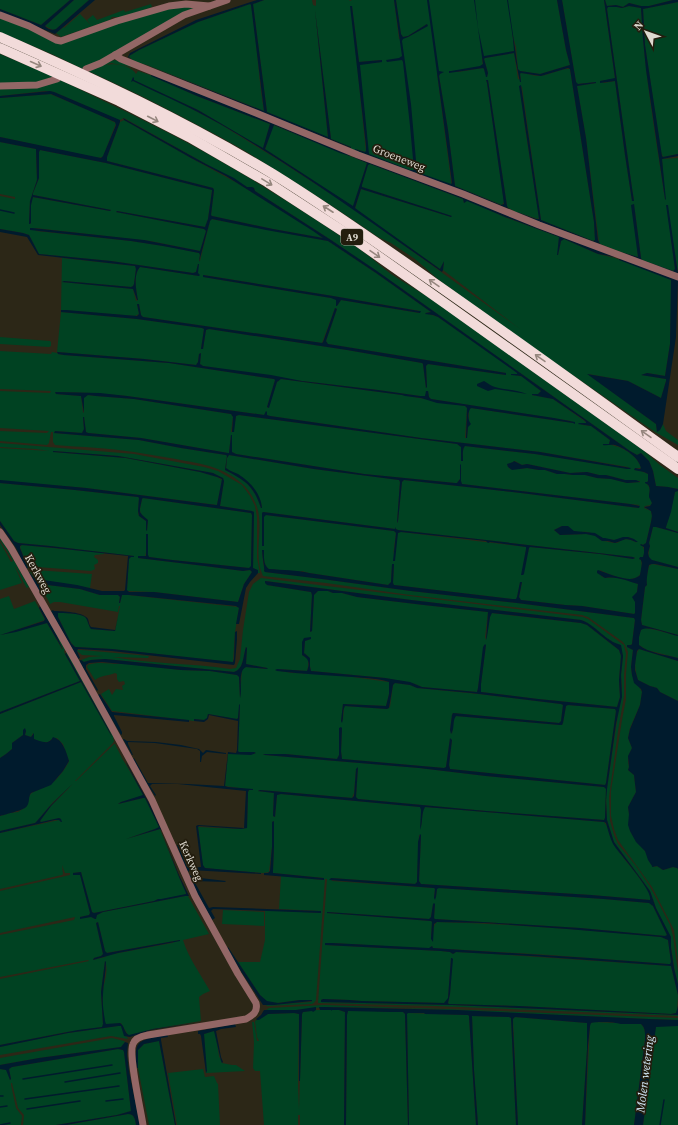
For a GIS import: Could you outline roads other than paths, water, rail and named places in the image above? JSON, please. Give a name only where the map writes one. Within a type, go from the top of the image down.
[{"type":"highway","name":"A9","points":[[0,38],[66,66],[162,112],[272,174],[349,223],[678,456]]},
{"type":"highway","name":"A9","points":[[0,48],[119,101],[267,182],[350,236],[678,469]]},
{"type":"street","points":[[86,69],[101,63],[187,13],[227,0]]},
{"type":"street","points":[[0,15],[29,26],[56,40],[61,41],[118,21],[169,6],[186,4],[209,6]]},
{"type":"street","name":"Groeneweg","points":[[115,55],[121,59],[358,154],[539,225],[678,277]]},
{"type":"street","points":[[0,86],[37,85],[57,79]]},
{"type":"street","name":"Kerkweg","points":[[0,532],[11,548],[76,662],[152,800],[195,896],[257,1005],[257,1010],[253,1016],[246,1019],[148,1034],[134,1042],[131,1049],[132,1064],[143,1125]]},
{"type":"water","points":[[70,0],[74,0],[46,25],[46,27],[55,30],[89,0],[95,0],[55,34],[0,12],[0,9],[41,25]]},
{"type":"water","points":[[257,0],[264,0],[253,4],[267,112],[328,137],[315,10],[331,139],[351,148],[135,61],[264,111],[250,4],[198,22],[139,50],[129,56],[130,59],[128,57],[130,53],[196,20]]},
{"type":"water","points":[[394,0],[396,0],[401,34],[403,37],[408,36],[427,24],[428,26],[403,39],[402,41],[411,104],[417,172],[451,184],[452,183],[427,0],[429,0],[439,71],[444,72],[439,76],[455,186],[501,205],[504,204],[486,80],[488,80],[507,206],[512,210],[355,150],[365,152],[366,146],[350,6],[352,6],[359,62],[382,60],[382,62],[360,65],[369,154],[410,170],[414,170],[403,62],[402,60],[387,62],[386,60],[399,58],[402,56]]},
{"type":"water","points":[[474,0],[484,56],[514,51],[508,0],[518,69],[520,71],[540,74],[570,65],[557,0],[562,0],[576,82],[578,84],[596,82],[577,86],[586,138],[598,240],[600,244],[616,250],[516,213],[517,212],[539,219],[519,86],[521,85],[541,220],[593,241],[595,240],[594,222],[570,69],[568,68],[541,76],[521,73],[520,82],[514,53],[485,58],[488,73],[487,77],[483,68],[449,73],[449,71],[480,66],[483,64]]},
{"type":"water","points":[[604,0],[607,6],[616,5],[623,7],[629,3],[649,6],[678,0],[678,2],[643,9],[645,45],[662,156],[678,154],[678,156],[662,159],[666,200],[646,70],[641,8],[629,6],[622,8],[608,7],[607,9],[634,201],[632,201],[615,81],[600,83],[600,81],[615,78]]},
{"type":"water","points":[[152,74],[351,154],[350,156],[340,153],[274,125],[265,149],[353,206],[367,163],[353,157],[354,155],[616,257],[598,254],[564,239],[561,241],[557,255],[559,237],[467,201],[464,203],[463,199],[370,164],[368,165],[362,187],[452,216],[451,217],[361,189],[355,208],[440,269],[444,261],[442,272],[332,195],[249,141],[188,107],[133,81],[131,82],[133,77],[134,80],[198,110],[263,148],[270,124],[197,96],[151,76]]},
{"type":"water","points":[[50,91],[120,120],[107,157],[107,161],[213,188],[212,216],[323,238],[226,176],[191,158],[124,120],[123,118],[234,178],[247,187],[254,188],[255,191],[377,271],[630,451],[637,455],[641,453],[649,461],[656,486],[678,489],[678,491],[675,492],[666,528],[678,533],[653,527],[648,553],[652,560],[678,567],[678,569],[655,564],[649,565],[641,620],[642,625],[678,636],[654,629],[644,629],[641,630],[639,645],[652,652],[678,658],[678,661],[639,649],[637,651],[635,670],[638,680],[657,688],[660,692],[678,701],[678,869],[673,867],[663,870],[657,866],[652,867],[645,851],[636,842],[628,825],[628,807],[636,792],[634,775],[628,770],[628,756],[632,748],[628,738],[640,705],[642,692],[641,689],[634,683],[632,675],[631,667],[633,650],[627,647],[627,645],[632,644],[634,618],[265,572],[262,553],[262,550],[264,550],[265,563],[269,569],[300,571],[388,585],[391,582],[392,564],[394,564],[394,585],[516,599],[520,582],[522,582],[519,597],[521,600],[582,606],[634,614],[635,602],[632,597],[637,592],[638,584],[618,578],[605,578],[597,573],[597,571],[598,570],[627,579],[633,579],[640,575],[642,563],[639,559],[640,557],[643,557],[644,547],[640,545],[646,543],[652,516],[651,511],[644,507],[650,506],[652,503],[649,497],[649,486],[645,483],[648,481],[648,474],[634,470],[635,468],[641,468],[638,461],[619,446],[603,445],[609,444],[610,440],[591,426],[578,424],[586,422],[553,399],[532,395],[538,394],[541,391],[521,376],[511,375],[517,373],[438,317],[425,314],[431,312],[328,241],[212,219],[210,221],[199,262],[199,253],[163,246],[30,230],[30,228],[32,228],[144,240],[200,251],[206,231],[204,229],[116,212],[205,227],[208,219],[212,190],[106,163],[40,150],[39,178],[33,195],[111,210],[33,197],[31,205],[31,223],[29,224],[30,201],[37,180],[36,149],[0,142],[0,137],[101,158],[116,125],[115,122],[51,94],[0,98],[0,96]]},
{"type":"water","points":[[634,204],[642,260],[673,271],[675,269],[666,205],[668,205],[678,274],[621,252],[638,257],[631,205]]},
{"type":"water","points":[[0,229],[29,235],[39,254],[111,261],[193,273],[196,272],[199,264],[198,273],[200,275],[140,267],[136,274],[137,300],[133,289],[62,282],[131,287],[134,284],[135,266],[38,255],[27,237],[0,232]]},
{"type":"water","points":[[620,258],[678,279],[676,337],[663,424],[657,432],[656,424],[587,374],[628,381],[661,398],[666,381],[666,379],[641,375],[647,373],[665,376],[670,344],[671,280],[619,260]]},
{"type":"water","points":[[203,275],[421,311],[420,313],[341,300],[336,306],[336,300],[331,298],[203,277]]},
{"type":"water","points":[[137,304],[139,304],[141,315],[143,317],[322,343],[335,308],[337,309],[326,341],[328,344],[506,373],[506,375],[428,364],[426,366],[426,388],[422,363],[209,329],[206,330],[203,349],[201,349],[204,329],[202,328],[137,319],[61,312],[61,310],[66,310],[137,316],[139,314]]},
{"type":"water","points":[[57,352],[196,365],[199,354],[201,353],[200,364],[203,366],[271,375],[302,381],[420,396],[425,396],[426,391],[428,391],[431,399],[554,418],[575,422],[575,424],[471,408],[468,416],[471,424],[468,427],[466,438],[467,408],[465,406],[437,403],[421,398],[402,395],[281,379],[277,382],[269,408],[267,407],[275,380],[274,379],[169,363],[64,355],[58,354]]},
{"type":"water","points":[[484,381],[495,387],[527,394],[495,389],[488,391],[477,386],[477,384]]},
{"type":"water","points":[[55,392],[100,393],[264,415],[266,411],[267,415],[270,416],[421,438],[540,452],[631,468],[627,469],[535,454],[465,446],[463,451],[463,461],[461,461],[461,447],[457,444],[239,415],[236,416],[234,432],[232,432],[233,417],[231,414],[134,399],[88,395],[84,398],[84,413],[81,396],[56,394]]},
{"type":"water","points":[[83,417],[86,432],[88,433],[141,438],[228,453],[232,435],[232,452],[236,454],[364,474],[455,483],[457,483],[460,479],[461,464],[462,484],[640,506],[639,508],[404,480],[402,482],[397,523],[399,480],[314,469],[229,455],[227,458],[226,468],[238,474],[251,484],[260,498],[261,508],[255,494],[248,484],[225,470],[226,455],[139,440],[54,433],[55,431],[82,433],[84,429]]},
{"type":"water","points":[[53,451],[118,456],[213,473],[223,478],[224,481],[220,506],[254,512],[253,568],[258,570],[258,573],[246,588],[239,624],[236,624],[239,608],[236,606],[129,595],[122,595],[119,603],[120,597],[118,595],[100,595],[80,589],[40,584],[39,587],[45,595],[43,597],[28,573],[29,572],[34,578],[37,579],[77,585],[102,591],[124,591],[128,556],[22,545],[20,548],[28,568],[26,569],[16,548],[0,525],[0,521],[14,541],[18,543],[134,556],[129,559],[127,590],[129,592],[154,592],[238,602],[244,584],[252,572],[250,570],[243,571],[138,558],[138,556],[146,556],[146,534],[148,534],[149,557],[249,568],[251,566],[251,513],[143,498],[140,512],[148,520],[147,531],[146,521],[139,516],[138,497],[0,483],[0,480],[86,488],[217,505],[222,479],[200,472],[126,458]]},
{"type":"water","points":[[514,461],[522,465],[527,464],[570,473],[587,472],[625,480],[636,480],[640,482],[627,483],[585,475],[557,474],[545,470],[527,468],[512,470],[507,464]]},
{"type":"water","points":[[263,512],[395,529],[396,527],[398,530],[635,558],[633,559],[530,547],[524,574],[521,575],[526,547],[401,532],[398,533],[395,561],[393,561],[396,533],[394,531],[266,515],[264,517],[264,546],[262,546]]},
{"type":"water","points":[[562,526],[568,526],[574,531],[595,533],[603,538],[614,540],[628,537],[638,542],[626,539],[615,543],[602,541],[595,536],[586,534],[560,535],[554,530]]},
{"type":"water","points":[[265,581],[581,620],[591,625],[610,640],[621,645],[623,656],[621,675],[622,697],[616,724],[607,789],[607,820],[614,842],[650,891],[656,908],[671,937],[671,948],[678,984],[678,995],[671,966],[531,956],[456,952],[453,954],[450,952],[441,951],[325,945],[325,943],[332,943],[429,948],[432,946],[433,948],[668,964],[671,962],[668,940],[661,937],[485,923],[437,922],[434,924],[433,942],[431,939],[431,921],[327,913],[429,919],[431,917],[434,903],[435,919],[667,935],[653,906],[649,903],[439,888],[437,889],[435,900],[434,888],[329,880],[331,878],[415,884],[417,882],[418,842],[420,834],[419,881],[421,884],[650,900],[650,895],[641,881],[613,844],[606,823],[604,822],[425,807],[420,830],[420,807],[281,794],[277,795],[275,817],[273,816],[274,793],[258,791],[352,798],[354,796],[356,769],[358,767],[356,797],[358,799],[604,820],[606,789],[604,787],[263,754],[285,754],[337,759],[339,755],[339,728],[341,727],[342,759],[444,768],[446,767],[450,738],[452,740],[449,765],[450,769],[605,785],[616,711],[615,709],[568,705],[566,706],[562,725],[456,716],[451,734],[450,730],[453,713],[559,723],[561,721],[563,705],[471,693],[417,688],[410,685],[395,683],[393,685],[389,708],[345,706],[342,723],[343,704],[386,706],[389,694],[389,682],[371,678],[296,673],[275,670],[307,671],[308,662],[302,655],[302,642],[304,638],[311,637],[311,639],[305,641],[304,653],[310,658],[311,671],[385,678],[410,682],[422,687],[477,692],[483,647],[485,644],[481,692],[617,707],[620,697],[619,680],[621,656],[619,650],[587,625],[581,623],[492,613],[486,640],[488,612],[357,597],[328,591],[318,591],[314,595],[312,631],[310,632],[311,592],[267,585]]},
{"type":"water","points":[[40,606],[63,650],[47,623],[0,635],[44,621],[45,619],[39,608]]},
{"type":"water","points":[[51,611],[72,612],[82,615],[88,619],[91,627],[115,630],[118,616],[115,631],[91,629],[86,618],[83,616],[58,613],[58,617],[71,643],[75,647],[112,649],[233,662],[235,632],[237,631],[235,663],[234,665],[112,651],[78,649],[77,651],[80,658],[78,659]]},
{"type":"water","points":[[246,647],[246,664],[268,669],[246,667],[243,669],[241,676],[240,698],[239,677],[237,675],[210,671],[181,670],[102,662],[89,663],[86,665],[86,669],[98,690],[97,691],[79,661],[81,660],[84,662],[105,659],[234,672],[240,668],[243,662]]},
{"type":"water","points":[[66,653],[112,737],[81,682],[0,714],[0,712],[80,681],[65,654]]},
{"type":"water","points":[[100,694],[112,712],[189,720],[189,722],[114,715],[122,732],[121,735],[100,699],[98,695]]},
{"type":"water","points":[[240,704],[238,751],[256,753],[251,755],[228,754],[225,786],[253,789],[249,790],[248,792],[247,828],[241,829],[198,827],[203,865],[205,868],[261,874],[190,870],[188,872],[177,845],[187,867],[201,867],[196,826],[198,825],[244,828],[246,791],[178,784],[152,784],[150,786],[156,795],[155,796],[133,759],[134,758],[148,783],[188,784],[224,786],[228,752],[236,753],[237,750],[238,721],[209,715],[208,719],[204,722],[194,721],[194,719],[204,720],[207,718],[208,714],[237,719]]},
{"type":"water","points":[[25,728],[25,735],[31,737],[34,733],[34,739],[42,742],[47,742],[53,737],[56,738],[64,746],[69,761],[51,785],[31,793],[26,807],[0,816],[0,758],[12,749],[12,743],[23,735],[23,730]]},
{"type":"water","points":[[123,739],[127,741],[156,742],[181,745],[199,749],[203,753],[206,750],[226,754],[207,752],[202,756],[200,762],[200,751],[197,749],[155,743],[128,742],[132,755]]},
{"type":"water","points":[[126,762],[150,805],[162,831],[160,829],[126,839],[159,827],[145,798],[118,804],[143,795]]},
{"type":"water","points":[[72,784],[51,806],[40,821],[59,818],[62,822],[55,820],[0,833],[0,831],[35,823],[49,807]]},
{"type":"water","points":[[274,821],[273,873],[324,878],[324,880],[264,875],[264,873],[268,873],[270,871],[272,822]]},
{"type":"water","points":[[162,833],[189,896],[103,912],[97,915],[96,919],[91,917],[80,919],[80,917],[89,915],[90,913],[80,875],[73,875],[73,873],[81,872],[92,912],[94,913],[186,894]]},
{"type":"water","points":[[190,875],[192,877],[226,881],[194,881],[209,908],[321,911],[321,913],[213,909],[211,911],[215,918],[212,920],[188,876]]},
{"type":"water","points":[[98,922],[105,951],[107,953],[180,941],[118,953],[93,960],[94,958],[103,954],[96,923]]},
{"type":"water","points":[[228,947],[260,995],[267,1001],[278,1003],[300,1000],[312,1001],[263,1005],[242,973],[227,948]]},
{"type":"water","points":[[451,958],[453,959],[449,1004],[671,1014],[676,1013],[678,1006],[678,1015],[452,1005],[321,1002],[323,999],[444,1003],[448,998]]},
{"type":"water","points":[[105,961],[106,966],[103,987],[103,1002],[106,1024],[120,1023],[129,1035],[153,1029],[200,1022],[151,1030],[130,1037],[124,1036],[121,1026],[118,1026],[68,1033],[0,1047],[0,1045],[5,1044],[102,1027],[101,992]]},
{"type":"water","points":[[316,1007],[316,1010],[313,1012],[303,1012],[302,1014],[299,1081],[299,1014],[268,1014],[259,1020],[256,1019],[264,1010],[296,1010]]},
{"type":"water","name":"Molen wetering","points":[[319,1007],[457,1010],[678,1020],[678,1026],[656,1027],[643,1125],[634,1125],[645,1041],[644,1028],[641,1024],[606,1022],[591,1023],[588,1046],[585,1125],[582,1125],[587,1050],[587,1023],[515,1017],[513,1019],[513,1027],[518,1125],[516,1125],[511,1018],[472,1016],[478,1125],[476,1125],[469,1016],[408,1013],[408,1125],[405,1014],[403,1012],[348,1011],[346,1125],[344,1125],[345,1012],[339,1010],[320,1010]]},
{"type":"water","points":[[235,1024],[236,1027],[216,1031],[222,1063],[214,1031],[204,1034],[206,1073],[201,1036],[198,1034],[198,1031]]},
{"type":"water","points":[[167,1034],[168,1037],[161,1038],[161,1040],[176,1125],[159,1041],[144,1044],[138,1050],[138,1068],[136,1058],[136,1051],[141,1042]]},
{"type":"water","points":[[125,1042],[128,1043],[127,1054],[129,1071],[140,1125],[136,1125],[133,1116],[128,1114],[66,1125],[56,1125],[117,1115],[131,1111],[123,1050],[118,1049],[12,1067],[9,1069],[10,1080],[6,1070],[0,1069],[0,1065],[121,1047]]},
{"type":"waterway","points":[[0,210],[14,213]]},
{"type":"waterway","points":[[23,1079],[112,1065]]},
{"type":"waterway","points":[[65,1082],[120,1073]]},
{"type":"waterway","points":[[25,1099],[119,1086]]},
{"type":"waterway","points":[[106,1101],[123,1099]]},
{"type":"waterway","points":[[660,1125],[664,1100]]},
{"type":"waterway","points":[[27,1109],[80,1101]]},
{"type":"waterway","points":[[0,1107],[7,1106]]},
{"type":"waterway","points":[[0,1125],[10,1123]]}]
